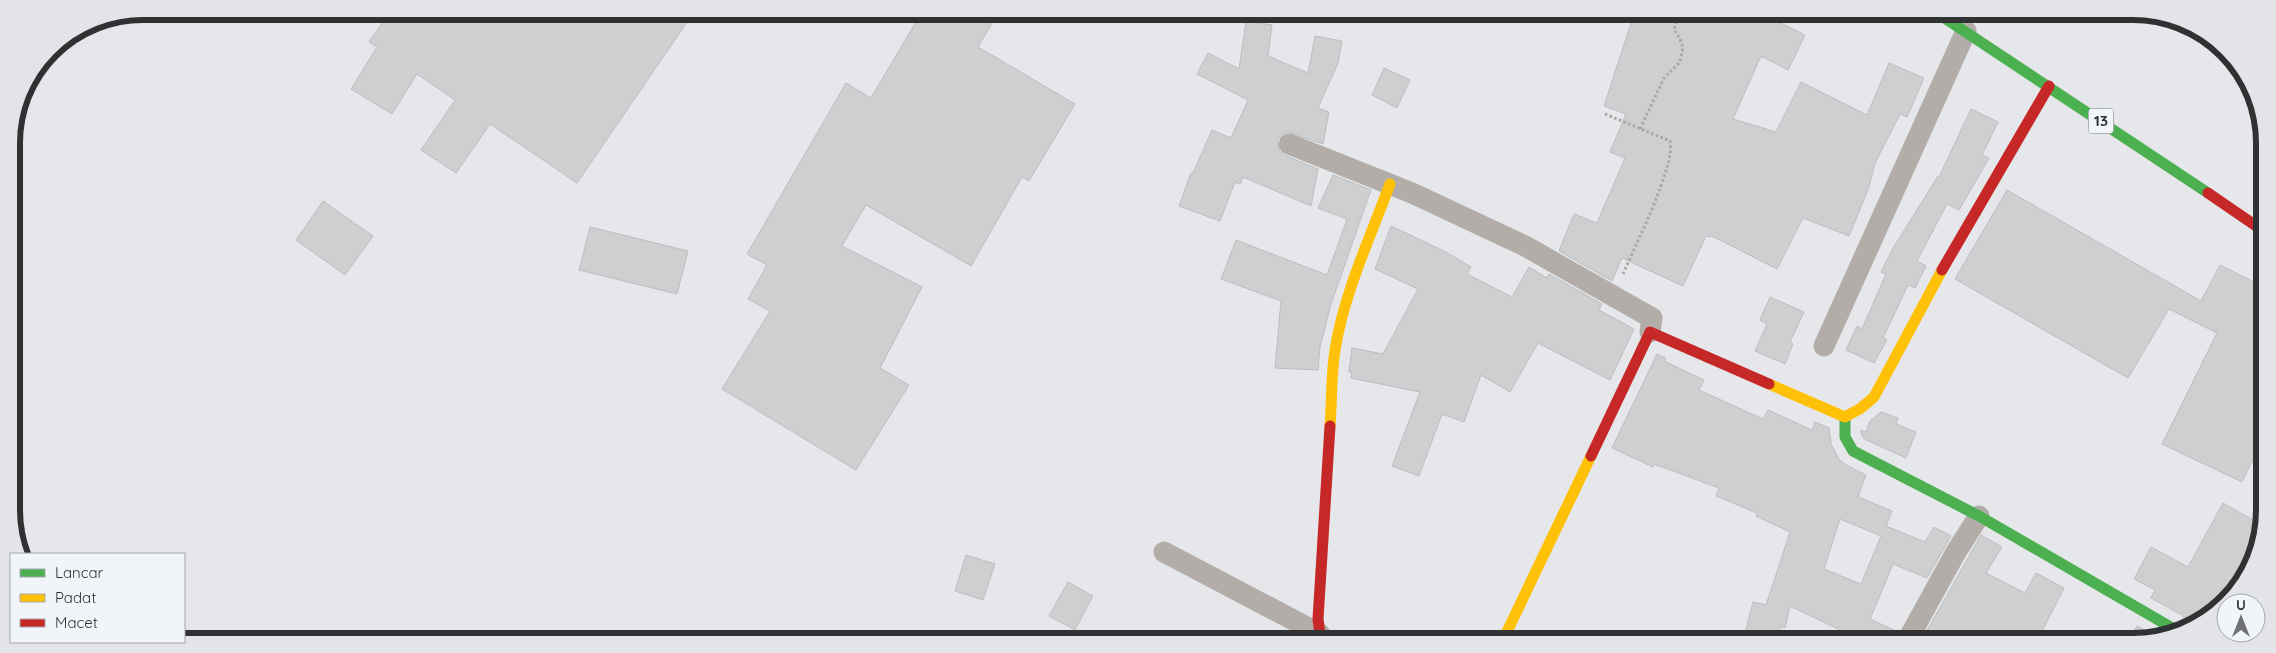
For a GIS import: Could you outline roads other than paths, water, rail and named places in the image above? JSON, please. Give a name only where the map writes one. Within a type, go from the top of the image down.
[{"type":"main road","name":"13","points":[[1948,20],[2256,226]]},
{"type":"main road","points":[[1845,417],[1864,407],[1874,396],[1939,274],[2049,86]]},
{"type":"main road","points":[[1324,633],[1318,619],[1336,351],[1342,319],[1352,287],[1390,184]]},
{"type":"main road","points":[[1506,633],[1635,359],[1650,332],[1845,417]]},
{"type":"main road","points":[[1845,417],[1844,437],[1853,451],[1979,516],[2169,627]]},
{"type":"street","points":[[1824,346],[1966,31]]},
{"type":"street","points":[[1289,144],[1390,184],[1525,246],[1652,318],[1650,332]]},
{"type":"street","points":[[1911,633],[1956,552],[1979,516]]},
{"type":"street","points":[[1164,552],[1318,633]]}]
